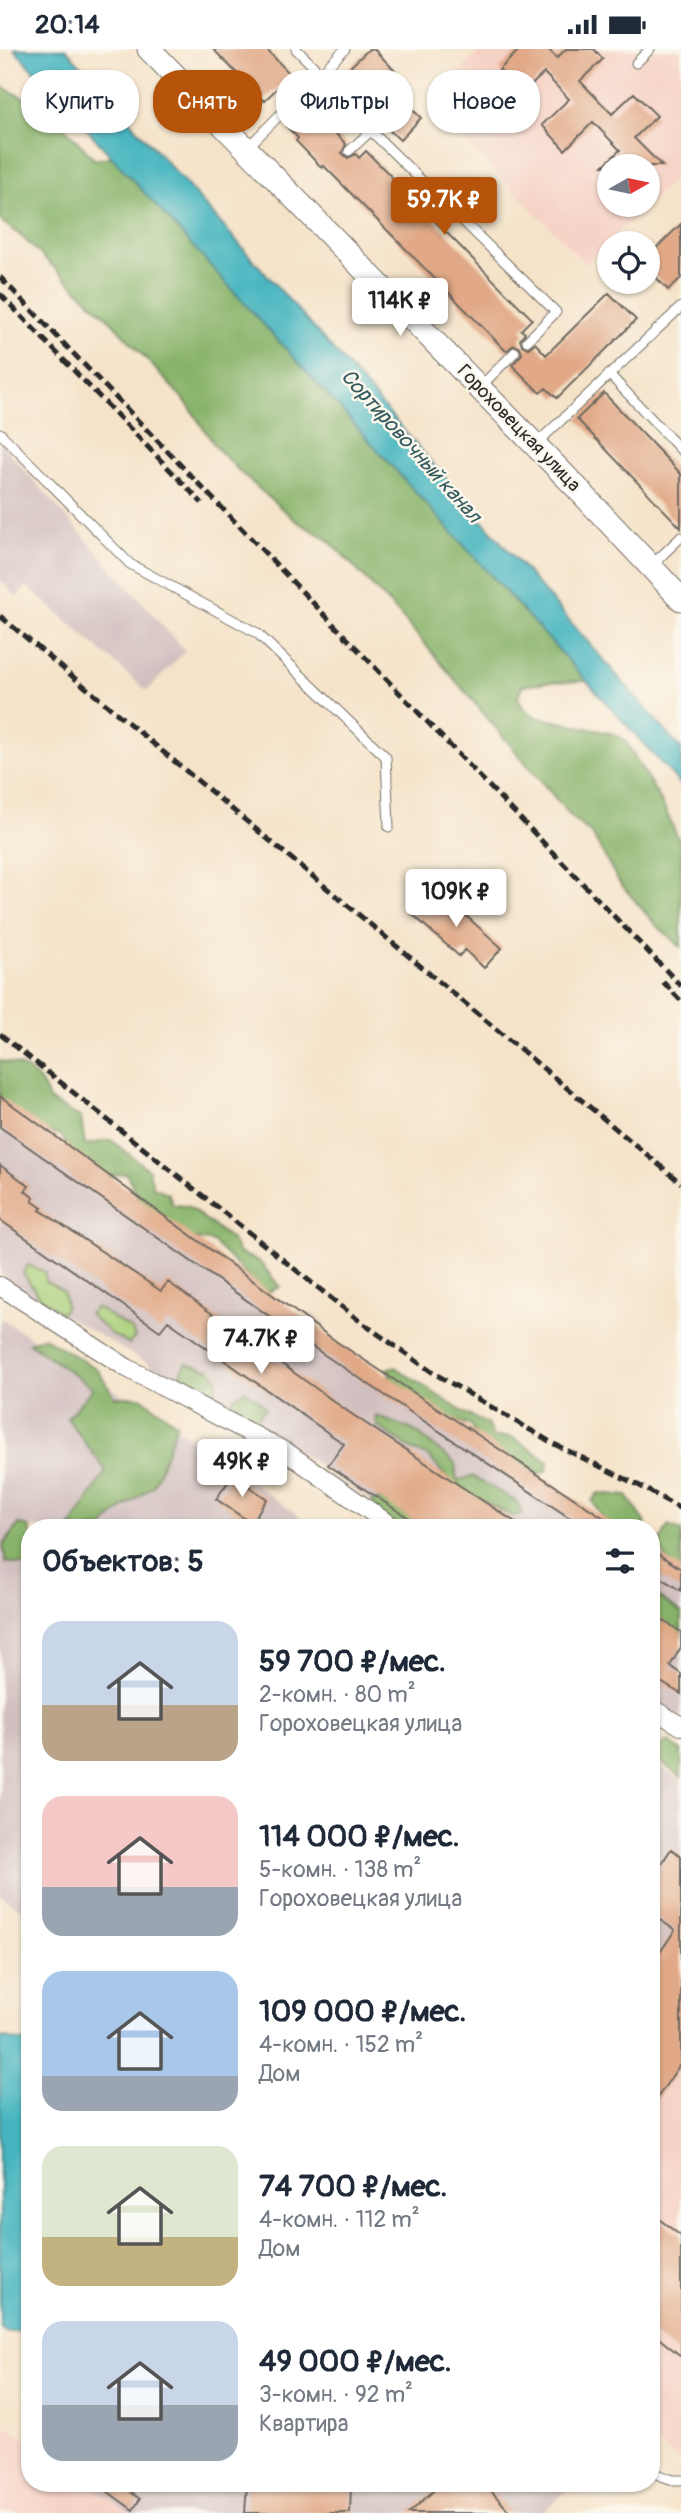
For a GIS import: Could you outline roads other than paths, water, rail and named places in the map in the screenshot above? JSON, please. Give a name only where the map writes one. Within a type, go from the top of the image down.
[{"type":"street","name":"Гороховецкая улица","points":[[149,49],[535,445],[681,599]]},
{"type":"street","points":[[0,1286],[127,1368],[288,1453],[381,1519]]},
{"type":"street","points":[[660,1713],[681,1726]]},
{"type":"lane","points":[[296,49],[317,70]]},
{"type":"lane","points":[[323,70],[345,49]]},
{"type":"lane","points":[[636,63],[650,49]]},
{"type":"lane","points":[[246,149],[276,118]]},
{"type":"lane","points":[[349,151],[371,131],[555,312],[527,341]]},
{"type":"lane","points":[[535,445],[681,307]]},
{"type":"lane","points":[[479,388],[515,352]]},
{"type":"lane","points":[[609,374],[681,450]]},
{"type":"lane","points":[[0,433],[130,564],[257,633],[386,757],[389,827]]},
{"type":"lane","points":[[650,567],[681,537]]},
{"type":"lane","points":[[660,2475],[681,2480]]},
{"type":"water","points":[[14,49],[66,49],[85,70],[33,70]]},
{"type":"water","name":"Сортировочный канал","points":[[139,131],[681,749],[681,785],[90,133]]},
{"type":"water","points":[[0,2037],[21,2041],[21,2330],[7,2332],[0,2328]]},
{"type":"railway","points":[[0,277],[681,986]]},
{"type":"railway","points":[[0,294],[202,503]]},
{"type":"railway","points":[[0,616],[681,1183]]},
{"type":"railway","points":[[663,982],[681,1001]]},
{"type":"railway","points":[[0,1034],[361,1322],[432,1372],[554,1444],[681,1509]]}]
